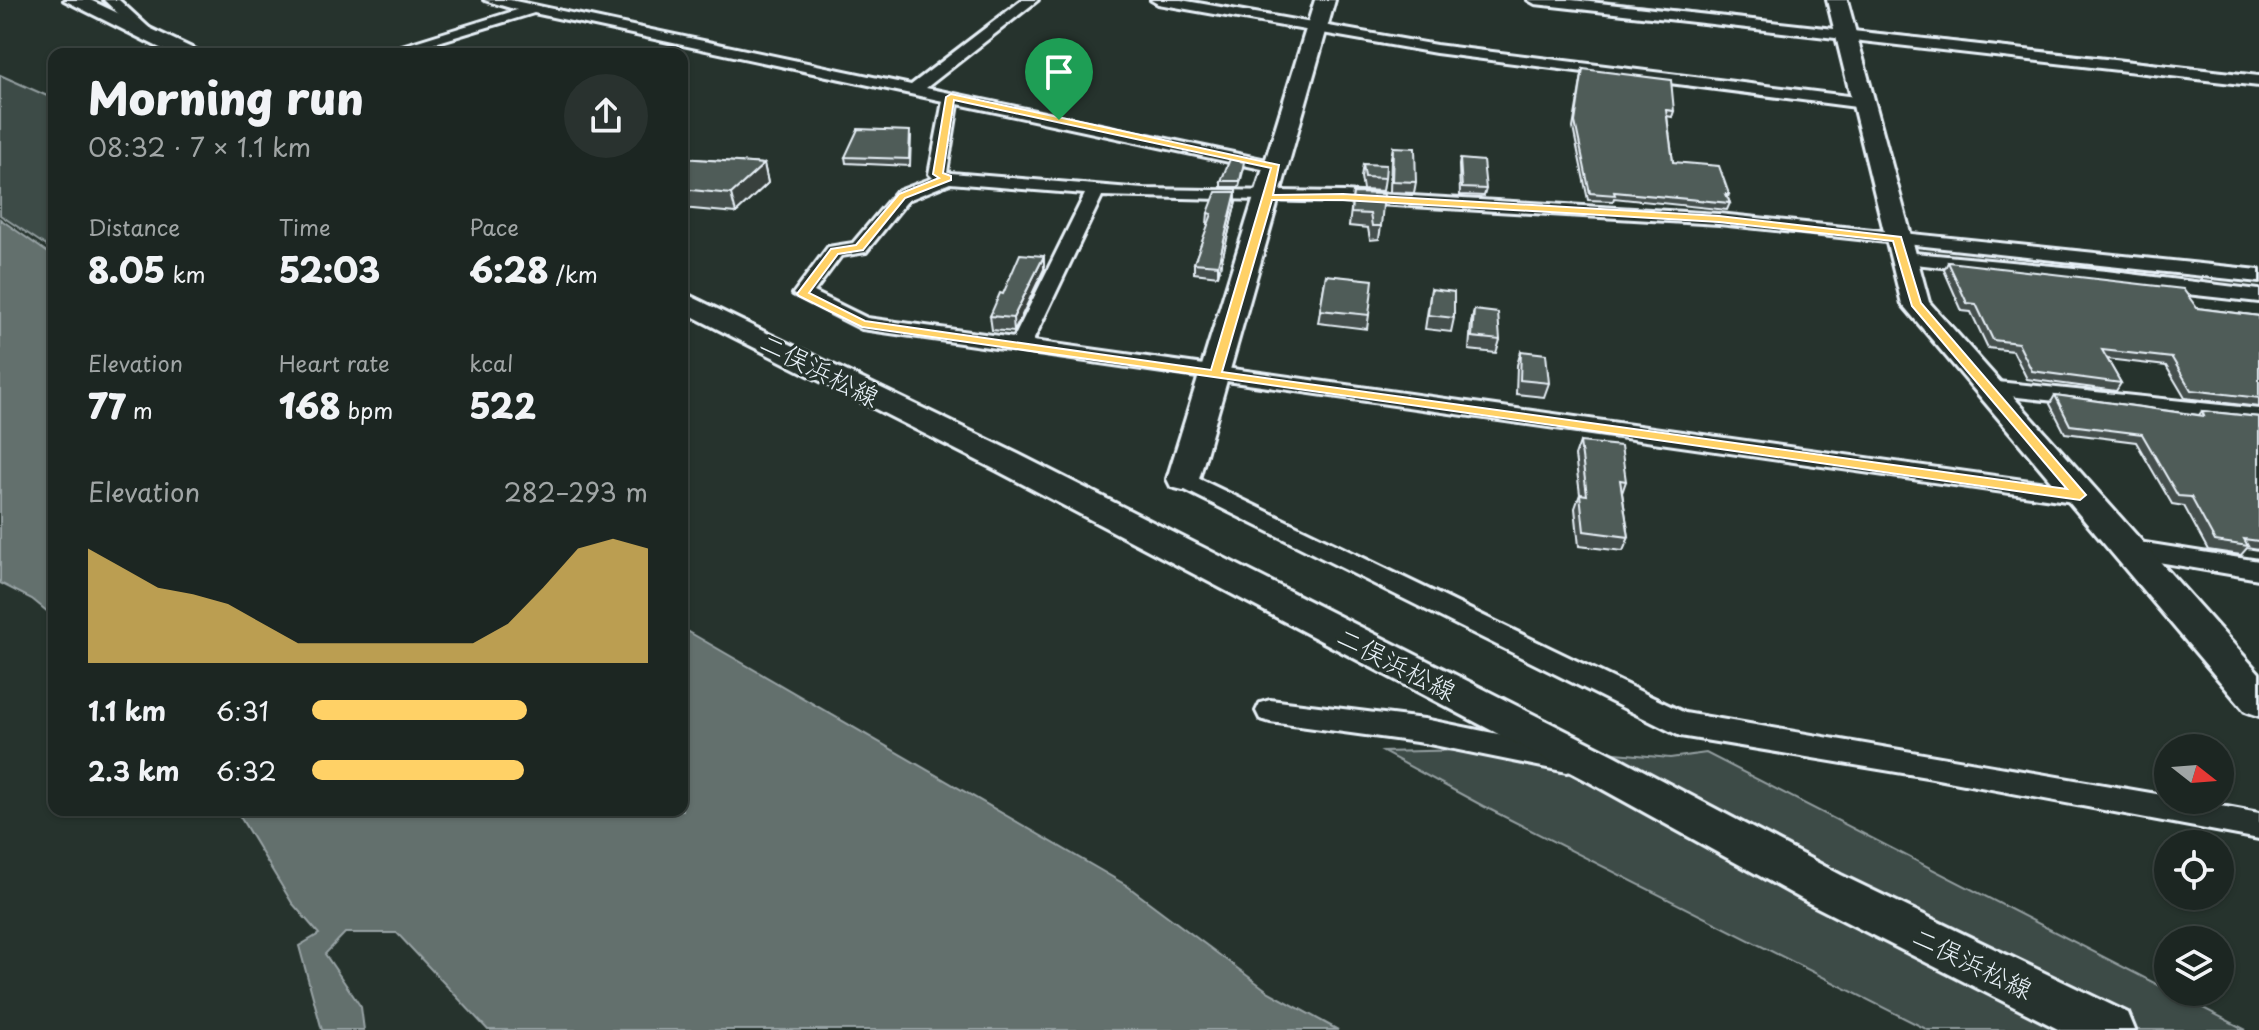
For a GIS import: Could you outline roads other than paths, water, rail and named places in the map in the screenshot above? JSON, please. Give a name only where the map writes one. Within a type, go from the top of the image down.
[{"type":"street","points":[[74,0],[175,48]]},
{"type":"street","points":[[111,0],[153,39]]},
{"type":"street","points":[[491,0],[1276,167]]},
{"type":"street","points":[[403,48],[564,0]]},
{"type":"street","points":[[915,89],[1031,0]]},
{"type":"street","points":[[1158,0],[1436,49],[1864,103]]},
{"type":"street","points":[[1325,0],[1183,479],[1680,724],[2259,826]]},
{"type":"street","points":[[1535,0],[2259,81]]},
{"type":"street","points":[[1837,0],[1884,171],[1916,304],[2259,700]]},
{"type":"street","points":[[951,97],[938,174],[948,178],[1096,190],[1268,198],[1343,197],[1719,219],[1901,249],[2106,277],[2258,291]]},
{"type":"street","points":[[948,178],[902,196],[859,248],[835,251],[803,294],[862,323],[2080,495]]},
{"type":"street","points":[[1020,346],[1096,190]]},
{"type":"street","name":"二俣浜松線","points":[[688,303],[1007,462],[1599,767],[1825,889],[2111,1030]]},
{"type":"street","points":[[1988,388],[2259,416]]},
{"type":"street","points":[[2126,549],[2259,570]]},
{"type":"street","points":[[1270,711],[1424,731],[1599,767]]},
{"type":"waterway","points":[[1581,0],[1765,21]]},
{"type":"waterway","points":[[1846,30],[2215,71]]}]
